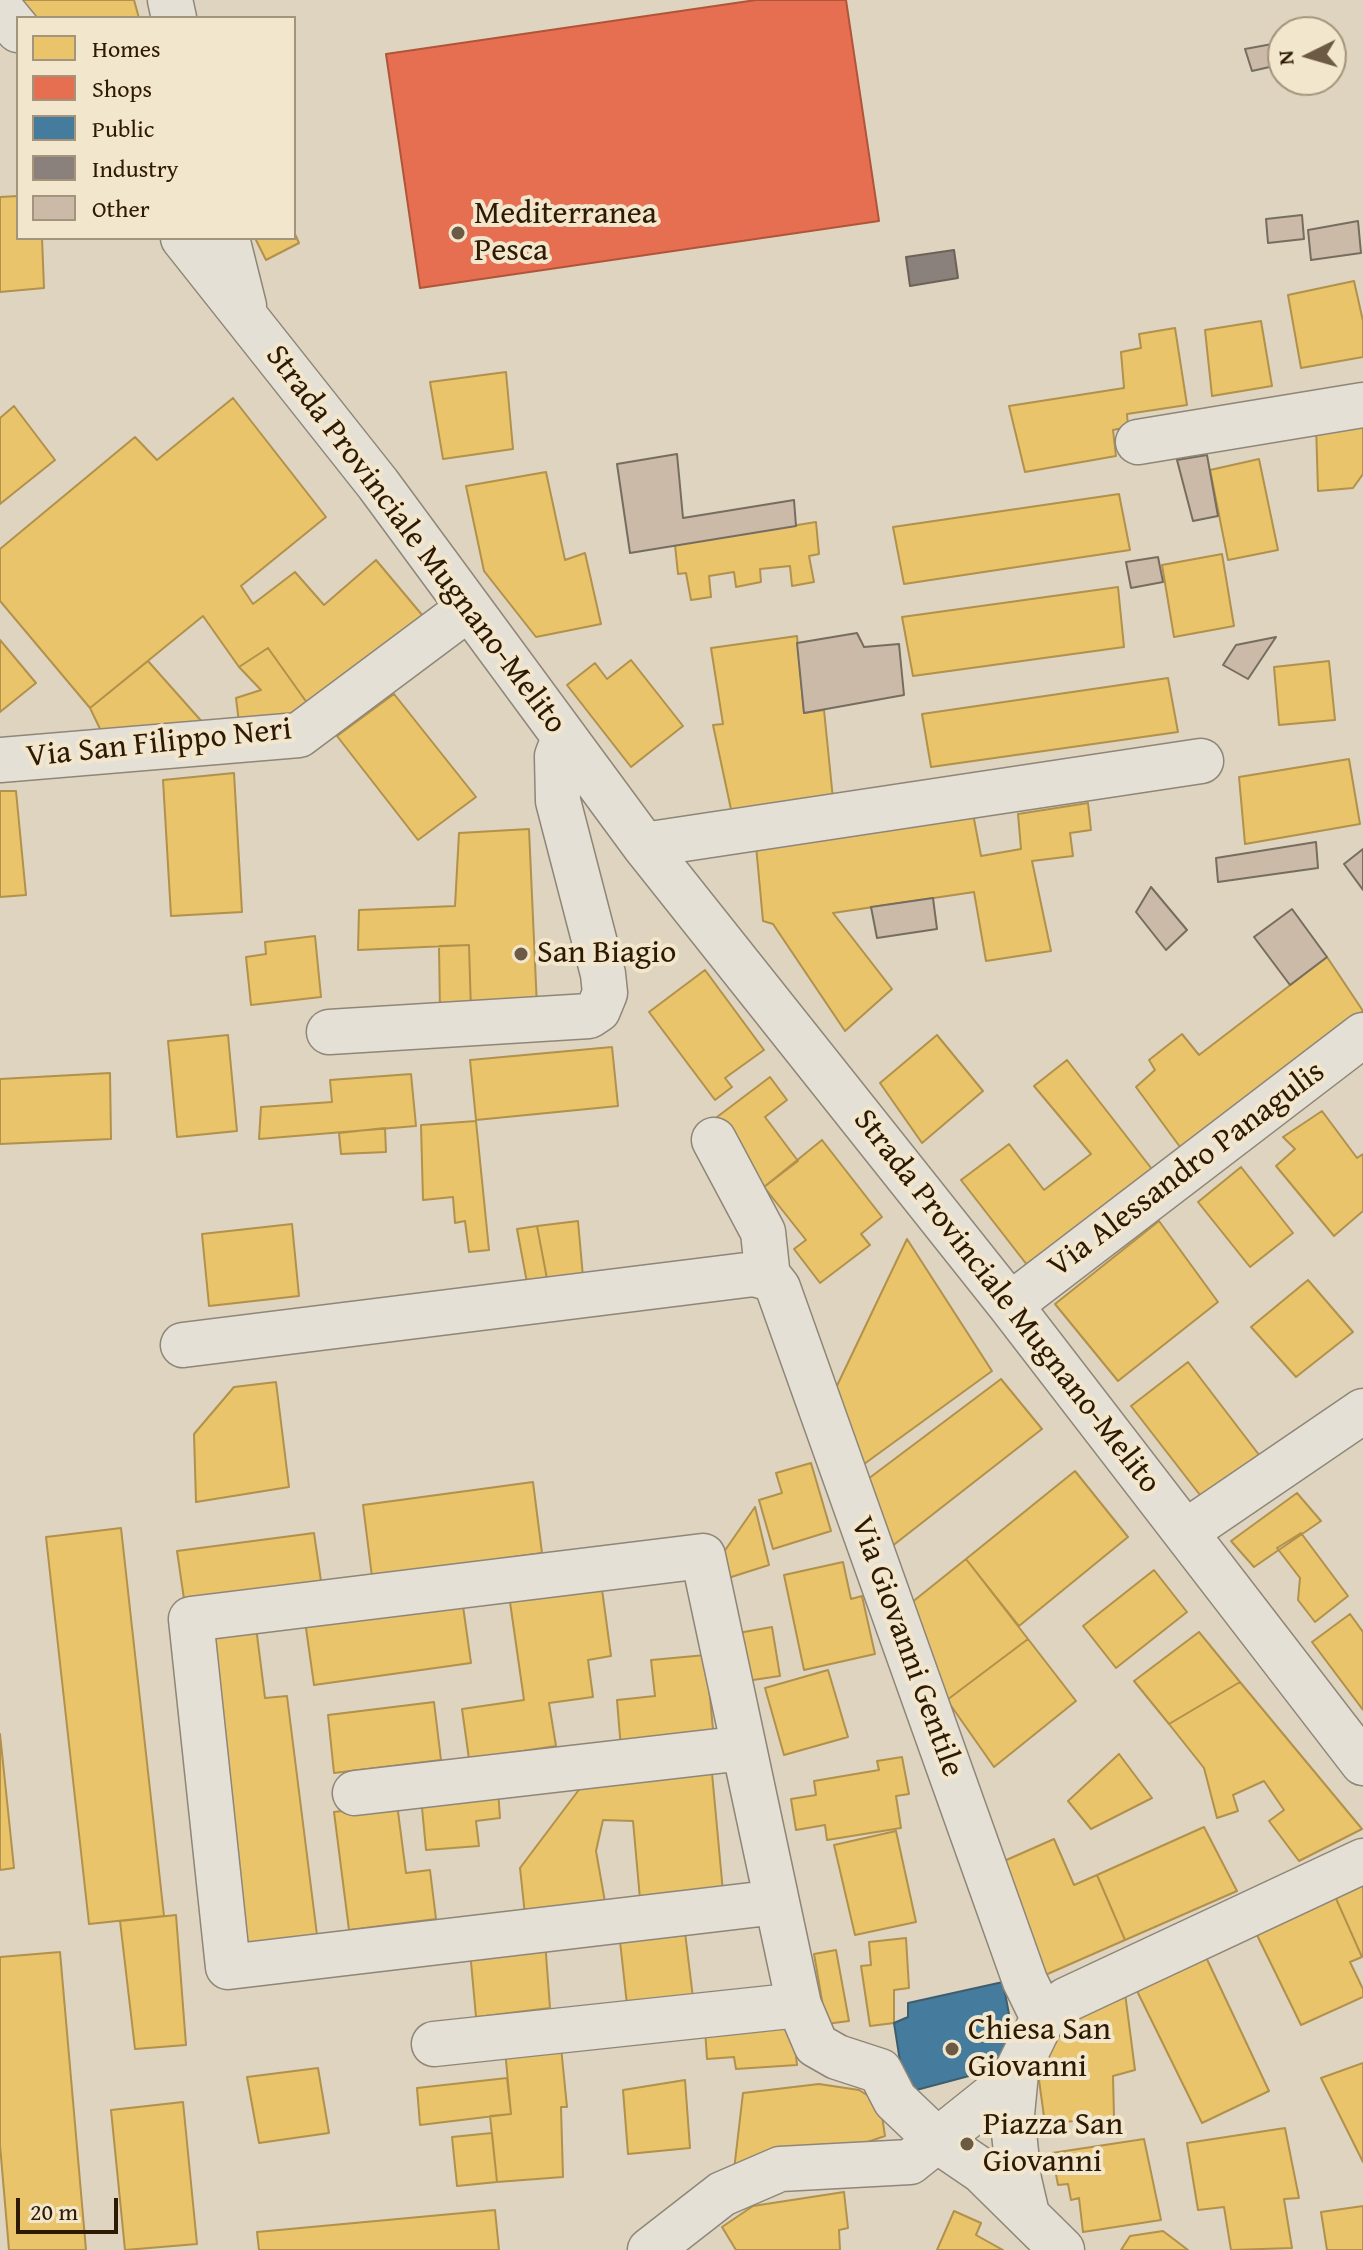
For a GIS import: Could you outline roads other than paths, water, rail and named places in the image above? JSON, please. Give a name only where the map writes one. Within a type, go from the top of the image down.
[{"type":"street","points":[[0,8],[16,28]]},
{"type":"street","name":"Strada Provinciale Mugnano-Melito","points":[[185,240],[378,484],[644,845],[1010,1305],[1363,1763]]},
{"type":"street","points":[[228,240],[247,317]]},
{"type":"street","points":[[1138,442],[1363,405]]},
{"type":"street","name":"Via San Filippo Neri","points":[[0,760],[299,735],[469,608]]},
{"type":"street","points":[[329,1032],[589,1016],[598,1010],[605,993],[603,974],[558,801],[557,756],[564,738]]},
{"type":"street","points":[[644,845],[1201,761]]},
{"type":"street","name":"Via Alessandro Panagulis","points":[[1010,1305],[1363,1035]]},
{"type":"street","name":"Via Giovanni Gentile","points":[[714,1140],[766,1242],[768,1278],[778,1288],[1025,1981],[1043,2018]]},
{"type":"street","points":[[183,1345],[754,1274],[768,1278]]},
{"type":"street","points":[[1187,1531],[1363,1411]]},
{"type":"street","points":[[777,1902],[228,1967],[191,1619],[703,1556],[744,1748],[777,1902],[799,2005],[816,2045],[837,2057],[880,2071],[895,2100],[938,2141],[982,2171],[1062,2250]]},
{"type":"street","points":[[355,1793],[744,1748]]},
{"type":"street","points":[[1027,2214],[1019,2180],[1012,2114],[1015,2078],[1026,2048],[1043,2018],[1066,2000],[1363,1861]]},
{"type":"street","points":[[434,2044],[799,2005]]},
{"type":"street","points":[[650,2250],[722,2194],[780,2169],[910,2162],[1015,2078]]},
{"type":"place","name":"Mediterranea Pesca","points":[[458,233]]},
{"type":"place","name":"San Biagio","points":[[521,954]]},
{"type":"place","name":"Chiesa San Giovanni","points":[[952,2049]]},
{"type":"place","name":"Piazza San Giovanni","points":[[967,2144]]}]
